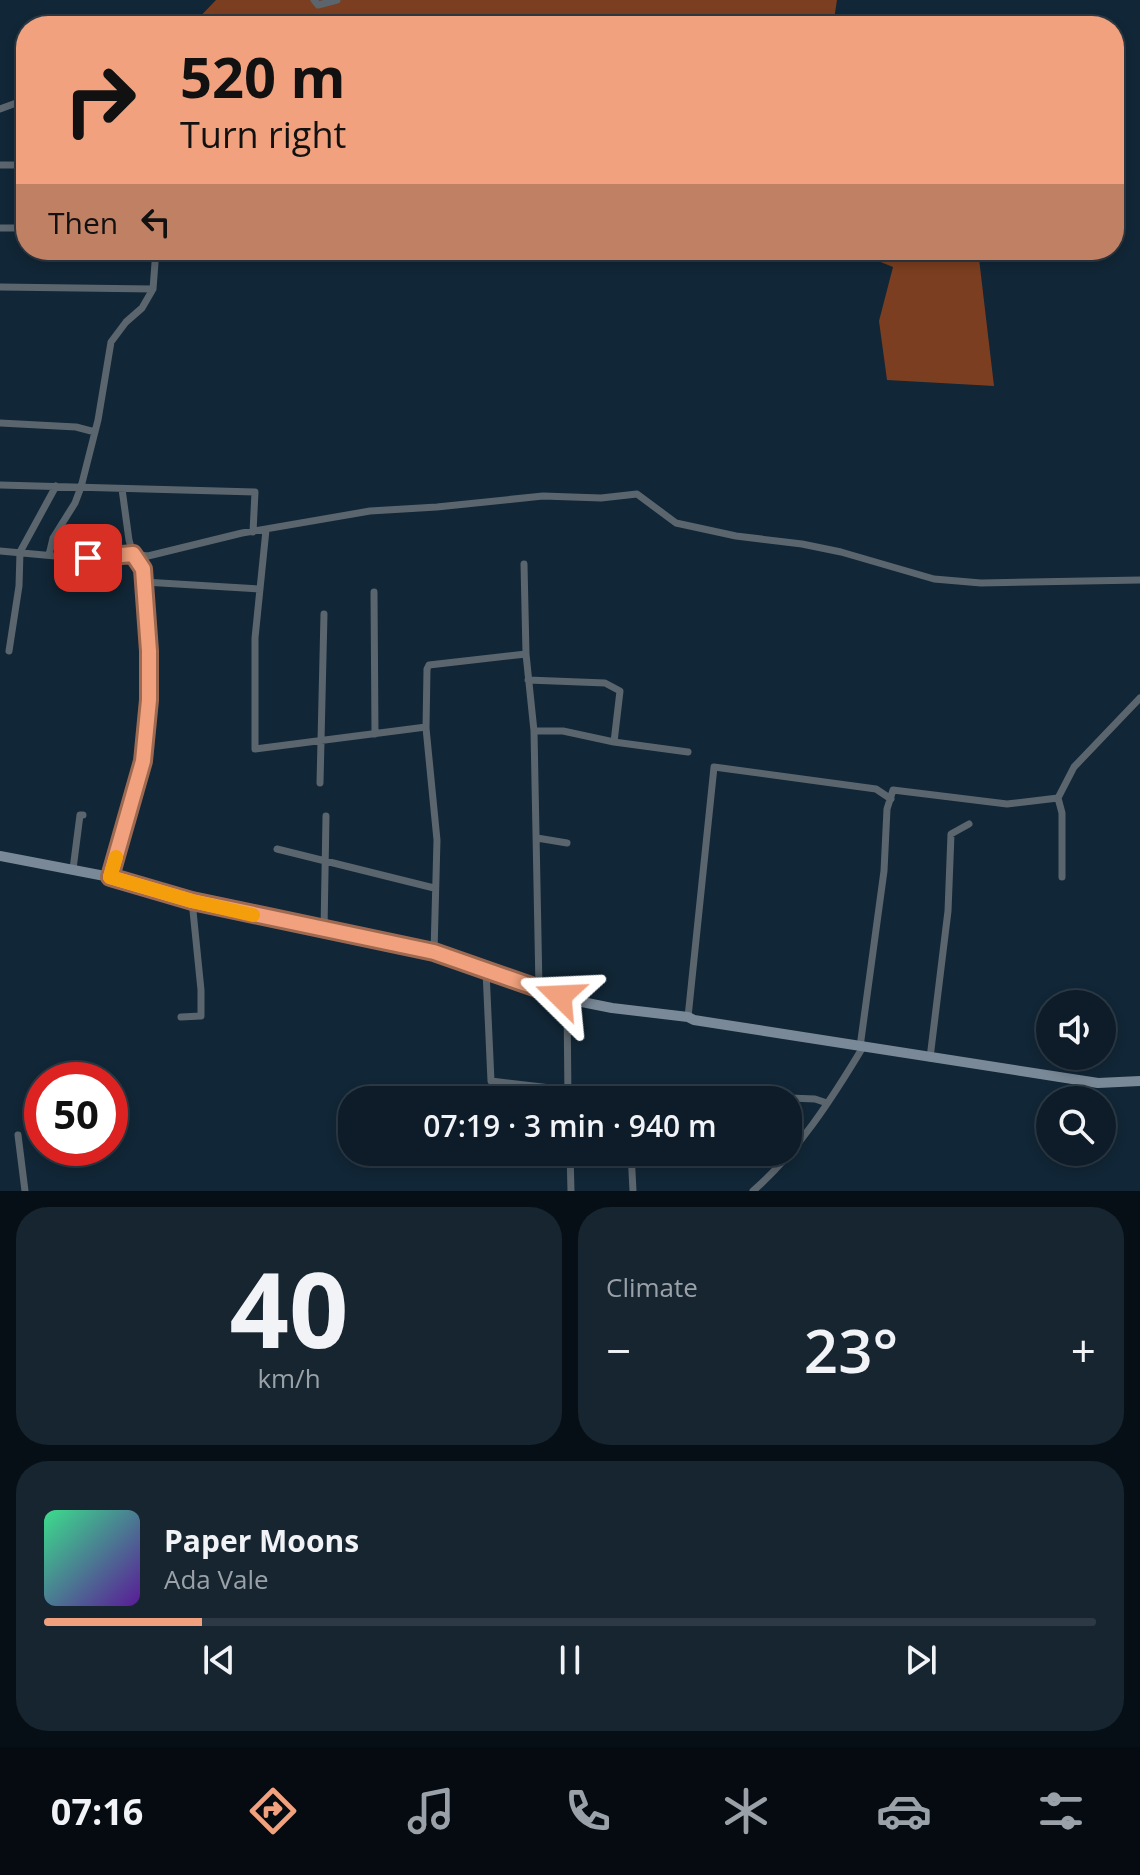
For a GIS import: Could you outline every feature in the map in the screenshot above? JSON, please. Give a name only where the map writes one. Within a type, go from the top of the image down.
[{"type":"main road","points":[[0,856],[110,877],[192,901],[434,952],[567,999],[612,1008],[688,1017],[1098,1083],[1140,1081]]},
{"type":"street","points":[[314,0],[318,5],[337,0]]},
{"type":"street","points":[[49,555],[53,538],[75,503],[81,487],[95,432],[111,342],[142,308],[153,289],[155,260]]},
{"type":"street","points":[[0,287],[153,289]]},
{"type":"street","points":[[0,423],[69,426],[95,432]]},
{"type":"street","points":[[0,485],[255,492],[253,532]]},
{"type":"street","points":[[9,651],[19,586],[20,552],[56,486]]},
{"type":"street","points":[[110,877],[143,761],[149,683],[143,569],[133,554],[122,489]]},
{"type":"street","points":[[0,551],[88,558],[133,554],[148,556],[253,532],[370,511],[543,496],[601,498],[637,494],[676,523],[736,536],[841,552],[934,579],[981,583],[1140,580]]},
{"type":"street","points":[[266,530],[255,638],[255,749],[426,727]]},
{"type":"street","points":[[524,564],[526,654],[534,731],[539,988]]},
{"type":"street","points":[[144,582],[259,589]]},
{"type":"street","points":[[374,592],[375,734]]},
{"type":"street","points":[[320,783],[324,614]]},
{"type":"street","points":[[434,952],[437,840],[426,727],[427,669],[429,665],[526,654]]},
{"type":"street","points":[[528,680],[605,683],[620,691],[614,742]]},
{"type":"street","points":[[1062,877],[1062,813],[1058,798],[1074,767],[1140,698]]},
{"type":"street","points":[[534,731],[563,731],[688,752]]},
{"type":"street","points":[[688,1017],[714,767],[876,789],[891,799]]},
{"type":"street","points":[[802,1134],[827,1103],[861,1047],[884,871],[887,809],[893,790],[1007,804],[1058,798]]},
{"type":"street","points":[[73,869],[80,815],[83,815]]},
{"type":"street","points":[[324,930],[326,816]]},
{"type":"street","points":[[930,1058],[948,911],[951,834],[969,824]]},
{"type":"street","points":[[537,838],[567,843]]},
{"type":"street","points":[[277,849],[434,888]]},
{"type":"street","points":[[181,1017],[201,1016],[192,901]]},
{"type":"street","points":[[486,968],[491,1081],[534,1086]]},
{"type":"street","points":[[567,999],[568,1086]]},
{"type":"street","points":[[802,1098],[827,1103]]},
{"type":"street","points":[[18,1135],[25,1191]]},
{"type":"street","points":[[570,1166],[571,1191]]},
{"type":"street","points":[[632,1166],[633,1191]]},
{"type":"street","points":[[753,1191],[775,1166]]},
{"type":"shaded area","points":[[216,0],[837,0],[835,16],[201,16]]},
{"type":"shaded area","points":[[873,260],[979,260],[994,386],[887,380],[879,321],[893,267]]},
{"type":"slow traffic","points":[[116,857],[110,877],[253,915]]},
{"type":"route","points":[[88,558],[133,554],[143,569],[149,651],[149,700],[143,761],[110,877],[192,901],[434,952],[560,996]]}]
